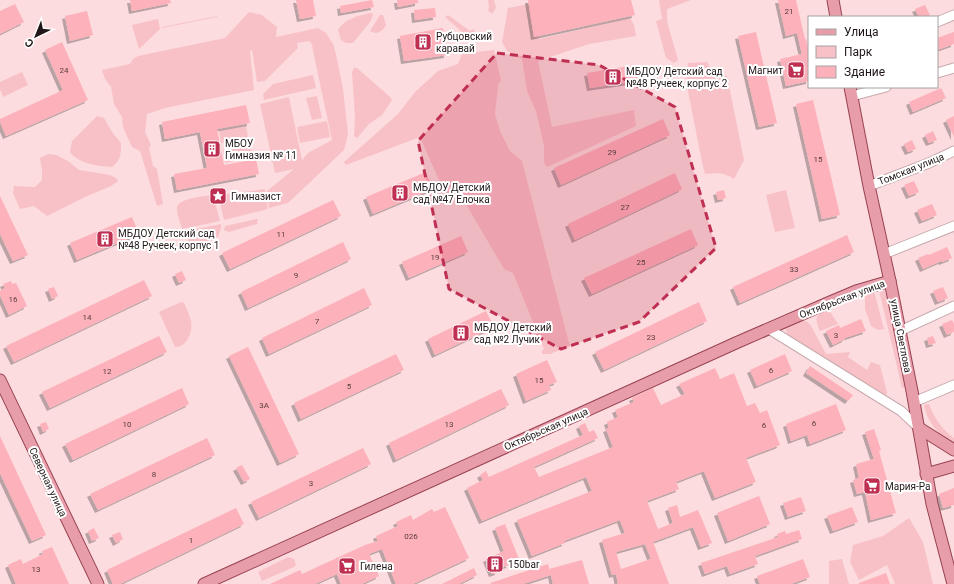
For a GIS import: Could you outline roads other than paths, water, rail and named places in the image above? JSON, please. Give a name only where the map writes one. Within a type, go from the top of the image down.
[{"type":"main road","points":[[833,0],[836,16]]},
{"type":"main road","name":"улица Светлова","points":[[851,92],[914,402],[932,504],[951,562],[953,584]]},
{"type":"main road","name":"Октябрьская улица","points":[[204,584],[657,378],[830,302],[890,281]]},
{"type":"main road","name":"Северная улица","points":[[0,380],[98,584]]},
{"type":"main road","points":[[919,428],[954,450]]},
{"type":"main road","points":[[926,474],[954,466]]},
{"type":"street","points":[[938,22],[954,15]]},
{"type":"street","points":[[938,73],[954,68]]},
{"type":"street","points":[[851,92],[879,88]]},
{"type":"street","name":"Томская улица","points":[[869,186],[930,163],[954,151]]},
{"type":"street","points":[[884,254],[954,226]]},
{"type":"street","points":[[900,331],[954,306]]},
{"type":"street","points":[[769,329],[901,411],[919,428]]},
{"type":"street","points":[[914,402],[954,385]]},
{"type":"place","name":"Рубцовский каравай","points":[[423,42]]},
{"type":"place","name":"Магнит","points":[[796,70]]},
{"type":"place","name":"МБДОУ Детский сад №48 Ручеек, корпус 2","points":[[613,77]]},
{"type":"place","name":"МБОУ Гимназия № 11","points":[[212,149]]},
{"type":"place","name":"МБДОУ Детский сад №47 Елочка","points":[[400,193]]},
{"type":"place","name":"Гимназист","points":[[218,196]]},
{"type":"place","name":"МБДОУ Детский сад №48 Ручеек, корпус 1","points":[[105,239]]},
{"type":"place","name":"МБДОУ Детский сад №2 Лучик","points":[[461,333]]},
{"type":"place","name":"Мария-Ра","points":[[872,486]]},
{"type":"place","name":"150bar","points":[[495,564]]},
{"type":"place","name":"Гилена","points":[[347,566]]}]
